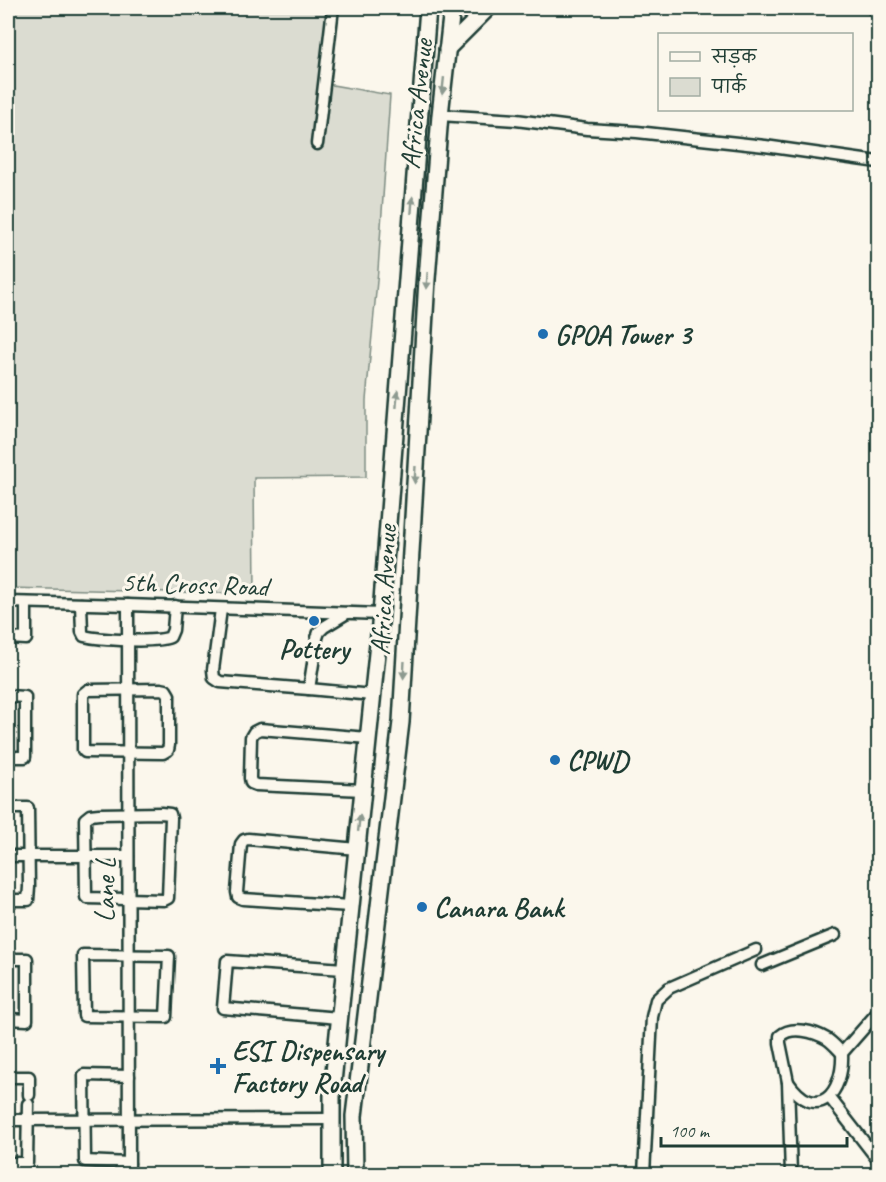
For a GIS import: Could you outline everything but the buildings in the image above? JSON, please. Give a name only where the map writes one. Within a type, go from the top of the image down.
[{"type":"main road","name":"Africa Avenue","points":[[332,1174],[332,1092],[381,614],[428,8]]},
{"type":"main road","name":"Africa Avenue","points":[[355,1174],[354,1116],[401,722],[427,279],[440,115],[452,8]]},
{"type":"main road","points":[[447,49],[488,8]]},
{"type":"street","points":[[317,144],[333,8]]},
{"type":"street","points":[[874,8],[879,8]]},
{"type":"street","points":[[440,115],[516,120],[765,146],[879,162]]},
{"type":"street","name":"5th Cross Road","points":[[8,602],[381,614]]},
{"type":"street","points":[[8,638],[26,639],[26,603]]},
{"type":"street","points":[[81,604],[84,636],[128,639],[170,637],[175,606]]},
{"type":"street","name":"Lane L","points":[[128,605],[129,1169]]},
{"type":"street","points":[[221,609],[213,670],[214,678],[220,682],[372,695]]},
{"type":"street","points":[[309,689],[319,632],[347,613]]},
{"type":"street","points":[[88,690],[166,690],[169,695],[168,750],[163,753],[128,753],[85,752],[83,750],[82,701],[83,694],[88,690]]},
{"type":"street","points":[[8,696],[25,697],[25,757],[8,757]]},
{"type":"street","points":[[363,790],[251,783],[252,737],[254,732],[260,729],[368,738]]},
{"type":"street","points":[[8,808],[28,808],[28,900],[8,900]]},
{"type":"street","points":[[128,814],[170,814],[168,898],[164,900],[87,898],[85,819],[90,815],[128,814]]},
{"type":"street","points":[[350,906],[238,897],[241,844],[248,839],[357,849]]},
{"type":"street","points":[[8,856],[128,856]]},
{"type":"street","points":[[762,965],[835,935]]},
{"type":"street","points":[[644,1174],[652,1017],[656,1000],[669,988],[756,950]]},
{"type":"street","points":[[83,955],[169,956],[166,1017],[129,1017],[84,1016],[83,955]]},
{"type":"street","points":[[8,959],[27,959],[27,1020],[8,1019]]},
{"type":"street","points":[[339,1018],[223,1008],[222,999],[226,961],[344,969]]},
{"type":"street","points":[[788,1082],[802,1098],[822,1101],[830,1098],[838,1085],[841,1074],[842,1053],[879,1012]]},
{"type":"street","points":[[791,1174],[788,1082],[780,1036],[785,1031],[794,1030],[814,1034],[825,1038],[842,1053]]},
{"type":"street","points":[[129,1076],[84,1075],[85,1161],[129,1169]]},
{"type":"street","points":[[8,1077],[30,1077],[27,1163],[8,1163]]},
{"type":"street","points":[[830,1098],[879,1160]]},
{"type":"street","points":[[8,1120],[331,1119]]},
{"type":"green space","points":[[8,8],[329,8],[327,84],[390,95],[366,400],[366,477],[254,478],[255,594],[8,588]]},
{"type":"place","name":"GPOA Tower 3","points":[[543,334]]},
{"type":"place","name":"Pottery","points":[[314,621]]},
{"type":"place","name":"CPWD","points":[[555,760]]},
{"type":"place","name":"Canara Bank","points":[[422,907]]},
{"type":"place","name":"ESI Dispensary Factory Road","points":[[218,1066]]}]
